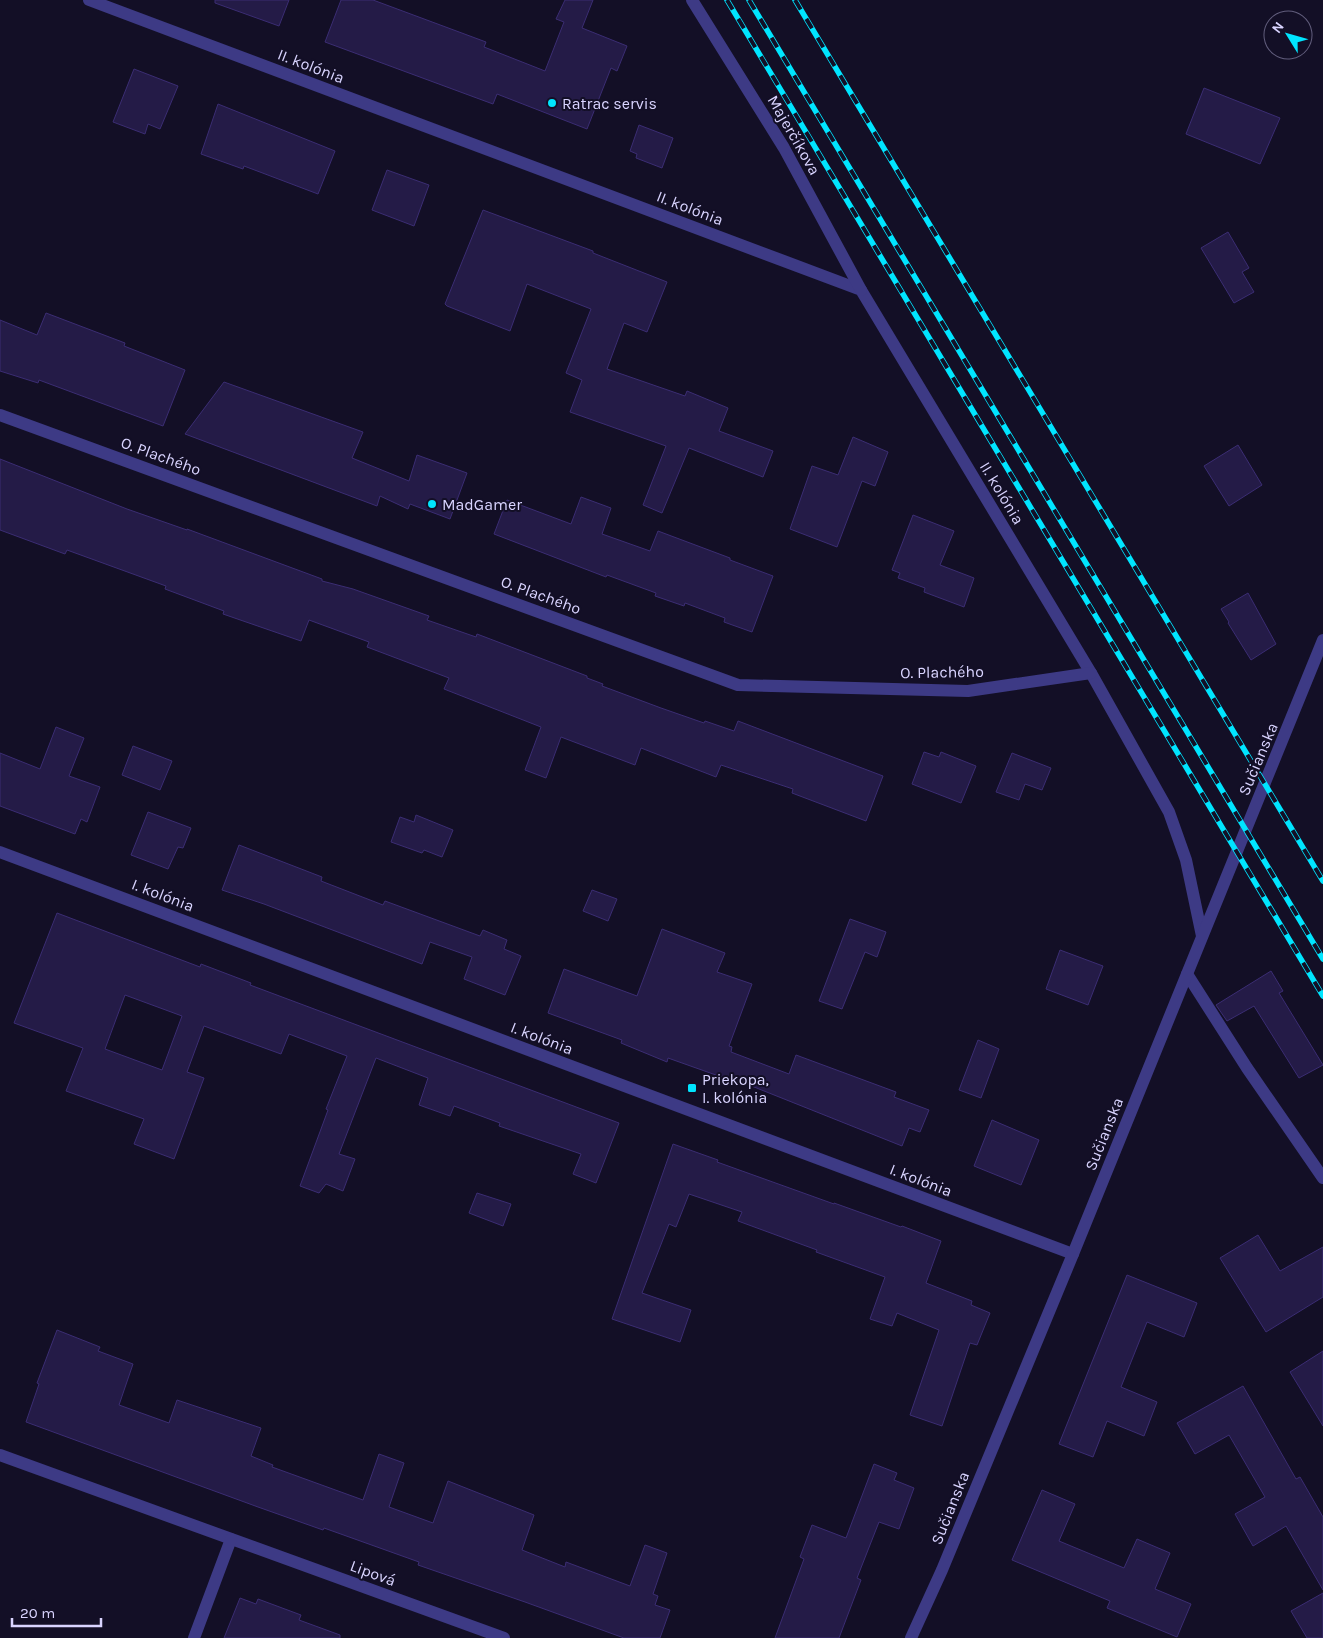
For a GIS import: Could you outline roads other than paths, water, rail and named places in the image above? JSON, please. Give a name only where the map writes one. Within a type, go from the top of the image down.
[{"type":"street","name":"II. kolónia","points":[[89,0],[861,290],[1091,674],[1169,812],[1186,860],[1202,936]]},
{"type":"street","name":"Majerčíkova","points":[[692,0],[784,148],[861,290]]},
{"type":"street","name":"O. Plachého","points":[[0,414],[738,685],[968,691],[1091,674]]},
{"type":"street","name":"Sučianska","points":[[911,1638],[942,1570],[1323,640]]},
{"type":"street","name":"I. kolónia","points":[[0,852],[1072,1254]]},
{"type":"street","points":[[1187,974],[1247,1068],[1323,1178]]},
{"type":"street","name":"Lipová","points":[[0,1455],[504,1638]]},
{"type":"street","points":[[194,1638],[230,1539]]},
{"type":"railway","points":[[727,0],[1323,996]]},
{"type":"railway","points":[[749,0],[1323,959]]},
{"type":"railway","points":[[795,0],[1323,881]]},
{"type":"place","name":"Ratrac servis","points":[[552,103]]},
{"type":"place","name":"MadGamer","points":[[432,504]]},
{"type":"place","name":"Priekopa, I. kolónia","points":[[692,1088]]}]
